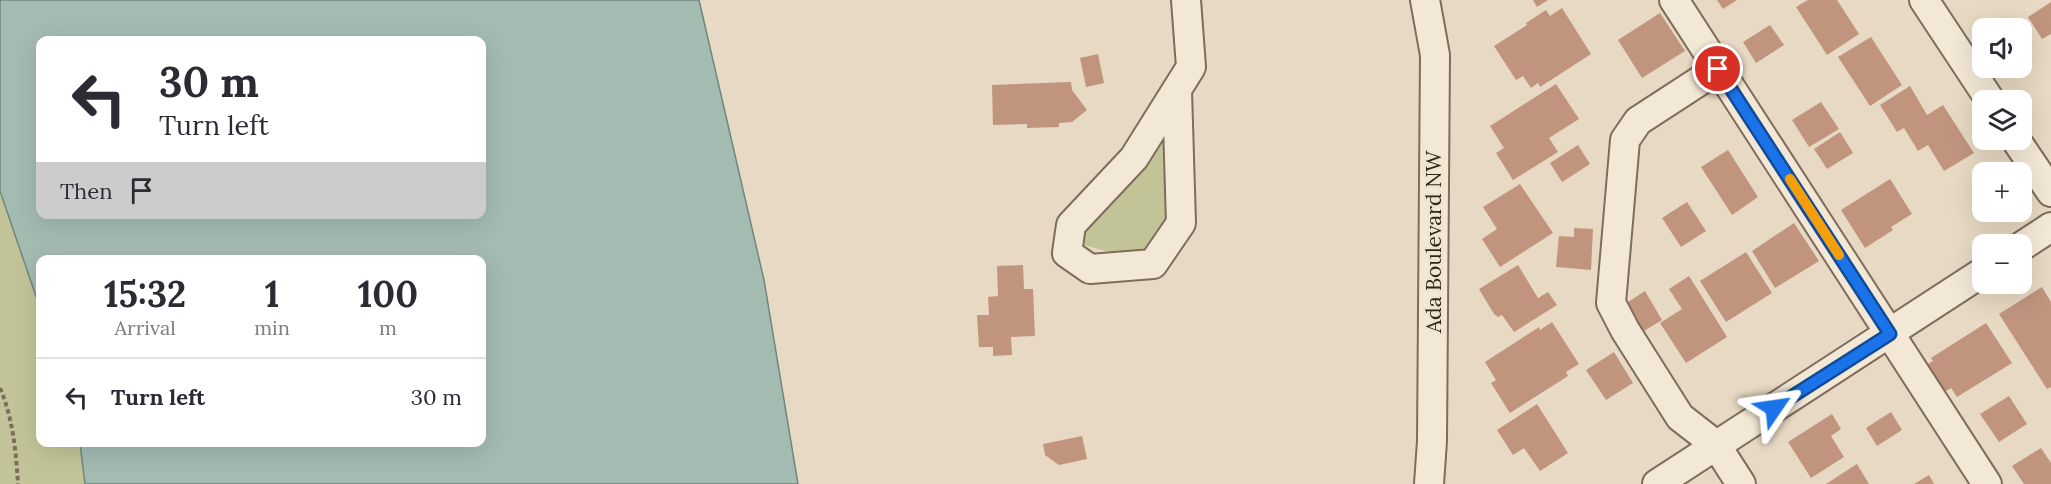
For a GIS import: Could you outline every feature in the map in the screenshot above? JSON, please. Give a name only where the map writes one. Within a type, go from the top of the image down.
[{"type":"street","points":[[1177,91],[1181,223],[1153,264],[1090,269],[1066,253],[1071,225],[1134,158],[1191,67],[1186,0]]},
{"type":"street","name":"Ada Boulevard NW","points":[[1425,0],[1435,55],[1432,441],[1429,484]]},
{"type":"street","points":[[1674,0],[1987,484]]},
{"type":"street","points":[[1924,0],[1983,90]]},
{"type":"street","points":[[1718,69],[1638,121],[1625,140],[1611,303],[1625,330],[1680,417],[1716,445],[1741,484]]},
{"type":"street","points":[[2023,150],[2051,192]]},
{"type":"street","points":[[2032,239],[2051,226]]},
{"type":"street","points":[[1657,484],[1972,279]]},
{"type":"path","points":[[0,388],[9,415],[18,484]]},
{"type":"green space","points":[[1172,126],[1171,218],[1148,252],[1119,255],[1084,245],[1083,233]]},
{"type":"green space","points":[[0,191],[36,296],[36,447],[80,447],[85,484],[0,484]]},
{"type":"shaded area","points":[[0,0],[699,0],[764,280],[798,484],[85,484],[80,447],[486,447],[486,255],[36,255],[36,296],[0,191]]},
{"type":"building","points":[[1533,0],[1548,0],[1537,7]]},
{"type":"building","points":[[1717,0],[1737,0],[1723,9]]},
{"type":"building","points":[[1808,0],[1837,0],[1859,34],[1827,55],[1796,7]]},
{"type":"building","points":[[2051,2],[2051,34],[2042,39],[2032,23],[2032,18],[2028,17]]},
{"type":"building","points":[[1562,8],[1591,54],[1540,87],[1538,83],[1531,88],[1523,76],[1516,80],[1494,46],[1546,10],[1550,16]]},
{"type":"building","points":[[1660,13],[1685,51],[1642,78],[1618,40]]},
{"type":"building","points":[[1770,25],[1784,45],[1756,63],[1743,42]]},
{"type":"building","points":[[1871,37],[1902,85],[1870,106],[1838,57]]},
{"type":"building","points":[[1098,54],[1104,83],[1086,87],[1080,58]]},
{"type":"building","points":[[1071,82],[1072,90],[1087,110],[1072,122],[1059,123],[1059,127],[1027,128],[1027,124],[993,125],[992,85]]},
{"type":"building","points":[[1556,84],[1579,119],[1549,138],[1558,152],[1513,180],[1496,153],[1504,148],[1490,126]]},
{"type":"building","points":[[1910,86],[1927,115],[1943,105],[1974,153],[1944,171],[1928,145],[1918,151],[1904,128],[1897,132],[1880,105]]},
{"type":"building","points":[[1821,102],[1839,129],[1809,147],[1792,120]]},
{"type":"building","points":[[1840,132],[1853,153],[1827,169],[1814,149]]},
{"type":"building","points":[[1578,145],[1590,164],[1562,182],[1550,163]]},
{"type":"building","points":[[1728,150],[1758,197],[1732,215],[1701,167]]},
{"type":"building","points":[[1890,179],[1912,214],[1891,227],[1893,230],[1865,248],[1841,210]]},
{"type":"building","points":[[1520,184],[1553,233],[1500,267],[1482,239],[1497,229],[1483,207]]},
{"type":"building","points":[[1687,202],[1706,231],[1681,247],[1662,218]]},
{"type":"building","points":[[1794,223],[1819,261],[1775,288],[1752,251]]},
{"type":"building","points":[[1574,228],[1593,229],[1591,270],[1556,267],[1559,236],[1574,237]]},
{"type":"building","points":[[1746,252],[1772,293],[1726,322],[1700,281]]},
{"type":"building","points":[[1023,265],[1024,289],[1033,289],[1035,336],[1011,337],[1012,355],[993,356],[993,347],[979,347],[977,315],[989,315],[988,297],[998,296],[997,266]]},
{"type":"building","points":[[1518,265],[1538,298],[1548,292],[1557,305],[1514,332],[1502,315],[1498,317],[1494,314],[1479,289]]},
{"type":"building","points":[[1689,276],[1727,337],[1686,363],[1660,323],[1682,309],[1669,289]]},
{"type":"building","points":[[2042,287],[2051,302],[2051,387],[2047,389],[1999,314]]},
{"type":"building","points":[[1645,291],[1662,320],[1639,334],[1622,306]]},
{"type":"building","points":[[1552,322],[1579,364],[1566,372],[1568,376],[1510,413],[1491,383],[1496,380],[1485,362],[1539,327],[1540,330]]},
{"type":"building","points":[[1986,323],[2012,363],[1957,397],[1951,388],[1942,393],[1925,366],[1933,361],[1931,358]]},
{"type":"building","points":[[1614,352],[1633,383],[1606,400],[1586,370]]},
{"type":"building","points":[[2009,396],[2027,424],[1999,442],[1980,414]]},
{"type":"building","points":[[1537,404],[1568,453],[1540,471],[1524,448],[1513,455],[1497,430]]},
{"type":"building","points":[[1891,412],[1902,430],[1877,446],[1866,428]]},
{"type":"building","points":[[1832,414],[1841,429],[1831,436],[1844,457],[1811,478],[1788,442]]},
{"type":"building","points":[[1082,436],[1087,459],[1059,465],[1045,455],[1043,444]]},
{"type":"building","points":[[2041,448],[2051,463],[2051,484],[2024,484],[2012,466]]},
{"type":"building","points":[[1857,464],[1869,484],[1826,484]]},
{"type":"building","points":[[1929,475],[1934,484],[1914,484]]},
{"type":"slow traffic","points":[[1790,179],[1839,255]]},
{"type":"route","points":[[1718,69],[1890,334],[1774,408]]}]
